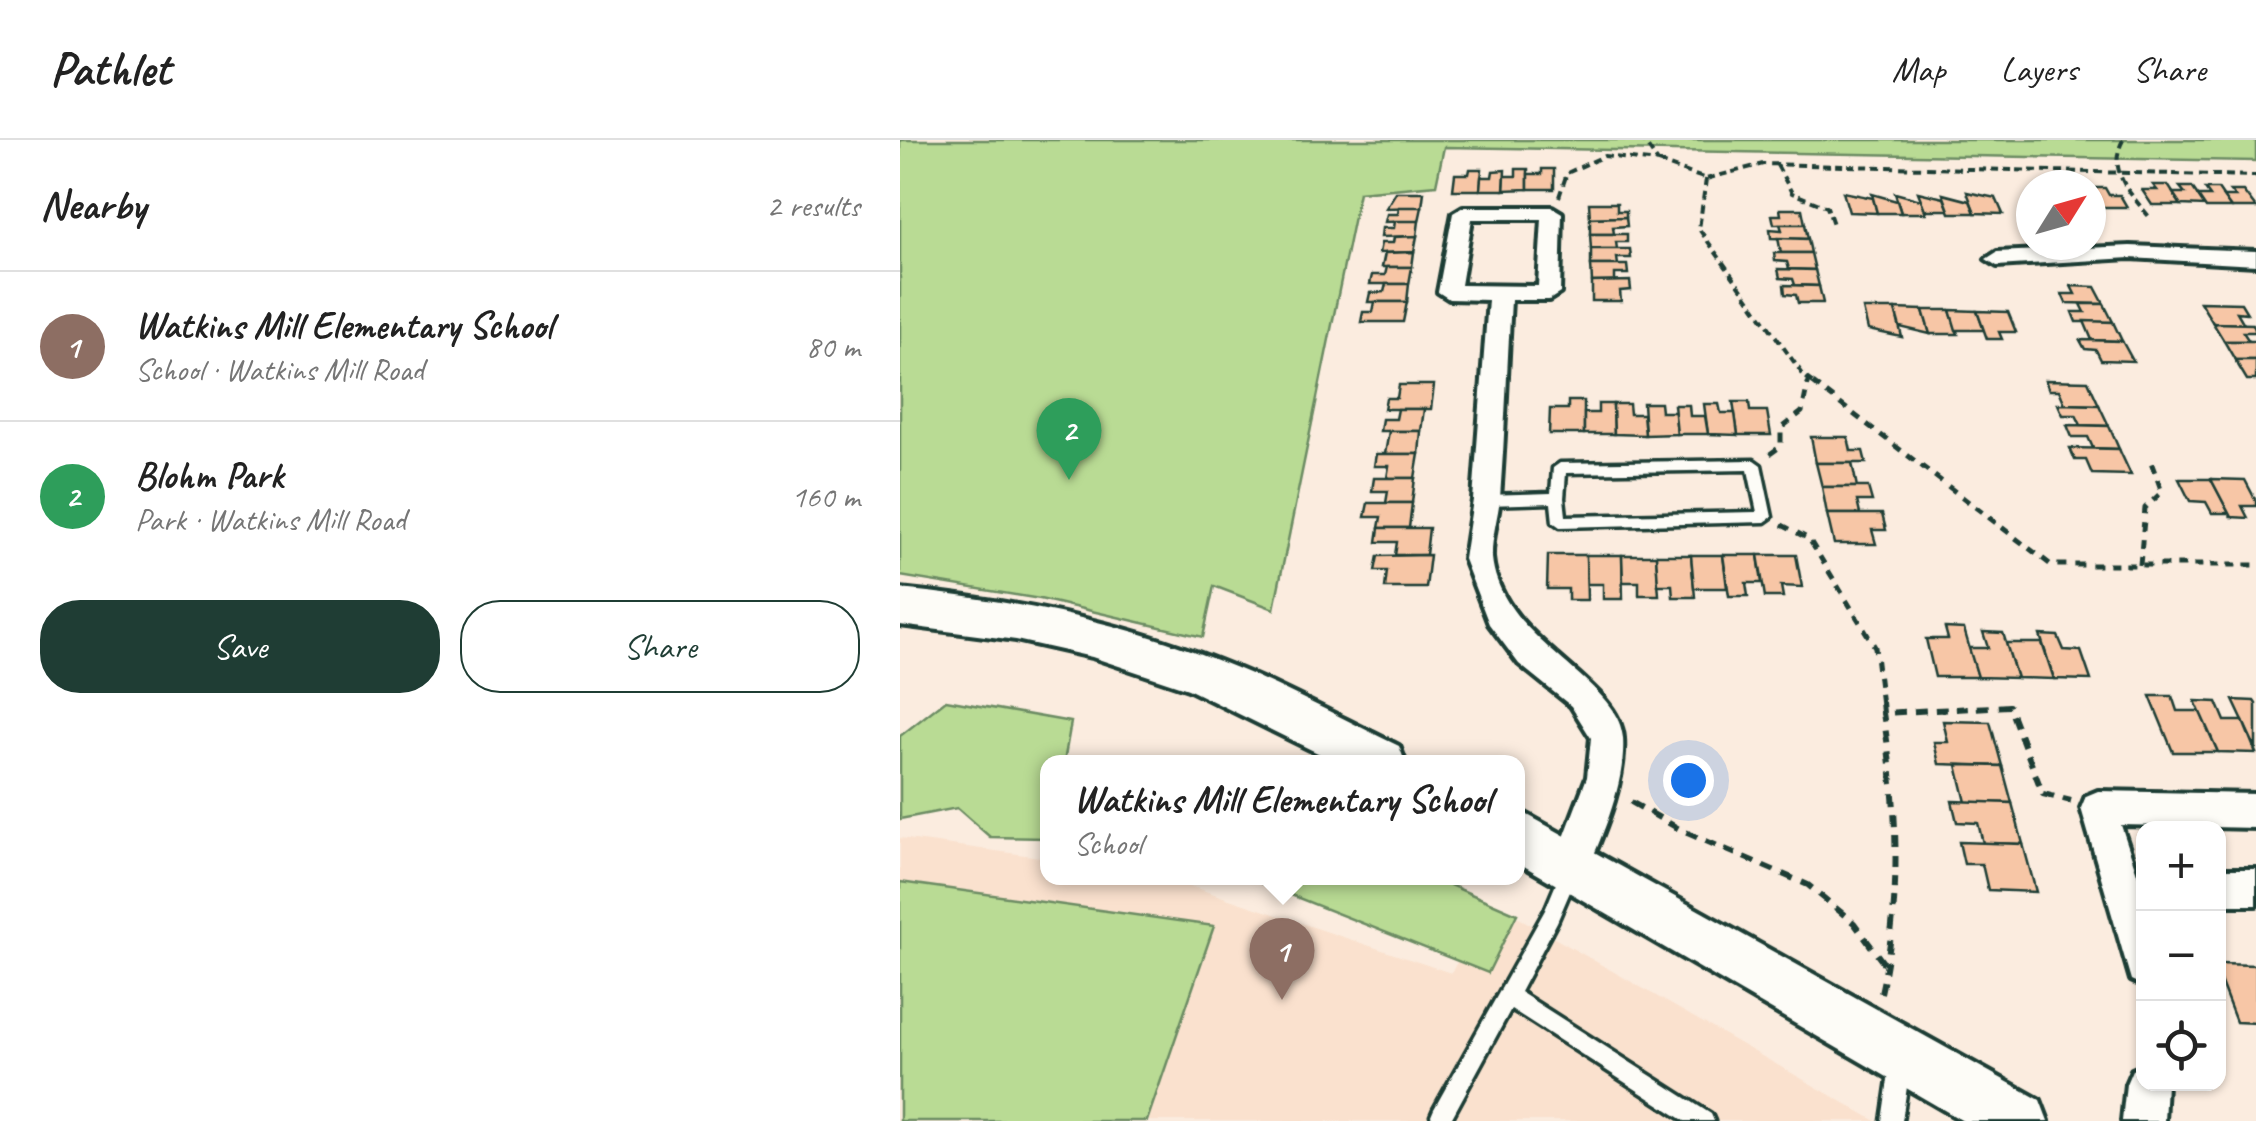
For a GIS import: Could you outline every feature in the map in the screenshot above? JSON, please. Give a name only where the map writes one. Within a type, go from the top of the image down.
[{"type":"street","points":[[1463,213],[1552,213],[1549,293],[1500,293],[1449,292],[1463,213]]},
{"type":"street","points":[[1997,259],[2130,252],[2256,258]]},
{"type":"street","points":[[1500,293],[1486,500],[1478,559],[1499,616],[1530,654],[1582,696],[1608,734],[1600,784],[1572,864]]},
{"type":"street","points":[[900,606],[1032,623],[1144,653],[1205,675],[1368,755]]},
{"type":"street","points":[[2133,887],[2098,808],[2256,811]]},
{"type":"street","points":[[1525,838],[2019,1121]]},
{"type":"street","points":[[2226,888],[2256,888]]},
{"type":"street","points":[[2143,1121],[2145,1091]]},
{"type":"lane","points":[[1754,465],[1765,517],[1560,522],[1560,468],[1754,465]]},
{"type":"lane","points":[[1486,500],[1558,498]]},
{"type":"lane","points":[[1440,1116],[1551,916],[1572,864]]},
{"type":"lane","points":[[1508,996],[1704,1121]]},
{"type":"lane","points":[[1885,1045],[1892,1121]]},
{"type":"path","points":[[1643,140],[1658,162]]},
{"type":"path","points":[[2123,140],[2114,152],[2117,172],[2151,219]]},
{"type":"path","points":[[1552,213],[1567,173],[1604,156],[1658,162],[1706,179],[1763,164],[2256,176]]},
{"type":"path","points":[[1777,164],[1792,194],[1827,207],[1834,227]]},
{"type":"path","points":[[1706,179],[1699,229],[1809,379],[2051,565],[2256,564]]},
{"type":"path","points":[[1754,465],[1782,446],[1781,428],[1802,412],[1809,379]]},
{"type":"path","points":[[2140,565],[2145,508],[2162,492],[2151,462]]},
{"type":"path","points":[[1765,517],[1810,538],[1874,647],[1896,785],[1900,868],[1887,968],[1885,1045]]},
{"type":"path","points":[[1883,714],[2009,706],[2043,794],[2098,808]]},
{"type":"path","points":[[1600,784],[1683,831],[1808,885],[1854,924],[1887,968]]},
{"type":"shaded area","points":[[900,838],[1040,857],[1040,885],[1187,885],[1451,973],[1491,902],[1876,1121],[900,1121]]},
{"type":"green space","points":[[900,140],[2256,140],[2256,161],[1444,147],[1436,185],[1359,192],[1274,609],[1214,586],[1203,637],[1040,599],[900,576]]},
{"type":"green space","points":[[946,700],[1071,722],[1065,755],[1040,755],[1040,838],[990,837],[957,808],[900,819],[900,736]]},
{"type":"green space","points":[[900,882],[1214,926],[1147,1121],[900,1121]]},
{"type":"green space","points":[[1266,885],[1450,885],[1517,914],[1488,973]]},
{"type":"building","points":[[1470,169],[1482,169],[1480,190],[1453,190],[1455,174],[1469,174]]},
{"type":"building","points":[[1516,169],[1528,169],[1528,189],[1504,190],[1505,176],[1516,176]]},
{"type":"building","points":[[1542,169],[1554,169],[1554,189],[1528,189],[1528,174],[1542,174]]},
{"type":"building","points":[[1505,170],[1504,190],[1480,190],[1481,177],[1492,177],[1493,171]]},
{"type":"building","points":[[2153,185],[2168,185],[2181,205],[2152,205],[2142,190],[2157,190]]},
{"type":"building","points":[[2180,187],[2192,187],[2205,206],[2181,205],[2173,193],[2185,193]]},
{"type":"building","points":[[2205,189],[2218,189],[2231,208],[2206,208],[2198,196],[2210,196]]},
{"type":"building","points":[[2106,190],[2109,195],[2120,195],[2127,207],[2106,207]]},
{"type":"building","points":[[2230,191],[2243,191],[2256,208],[2231,208],[2223,197],[2235,197]]},
{"type":"building","points":[[1396,192],[1424,192],[1422,207],[1386,208]]},
{"type":"building","points":[[1843,192],[1873,198],[1877,213],[1849,212]]},
{"type":"building","points":[[1918,192],[1944,198],[1949,210],[1925,210]]},
{"type":"building","points":[[1967,192],[1996,198],[2003,214],[1975,213]]},
{"type":"building","points":[[1895,193],[1921,200],[1926,213],[1901,213]]},
{"type":"building","points":[[1872,194],[1897,201],[1901,213],[1877,213]]},
{"type":"building","points":[[1943,194],[1970,201],[1975,213],[1950,213]]},
{"type":"building","points":[[1589,203],[1617,203],[1617,211],[1626,211],[1626,217],[1590,218]]},
{"type":"building","points":[[1399,207],[1422,207],[1419,221],[1385,222],[1387,214],[1398,214]]},
{"type":"building","points":[[1780,209],[1802,209],[1805,224],[1774,224],[1772,215],[1781,215]]},
{"type":"building","points":[[1626,217],[1627,226],[1613,227],[1614,234],[1590,234],[1590,218]]},
{"type":"building","points":[[1395,221],[1419,221],[1417,236],[1381,237],[1382,228],[1394,228]]},
{"type":"building","points":[[1780,224],[1805,224],[1808,239],[1771,238],[1770,229],[1782,230]]},
{"type":"building","points":[[1590,234],[1627,234],[1627,242],[1616,242],[1617,249],[1591,249]]},
{"type":"building","points":[[1417,236],[1414,252],[1379,253],[1381,243],[1393,243],[1394,237]]},
{"type":"building","points":[[1778,238],[1808,239],[1811,253],[1781,253]]},
{"type":"building","points":[[1591,249],[1630,249],[1631,258],[1617,258],[1618,265],[1591,265]]},
{"type":"building","points":[[1414,252],[1412,267],[1382,267],[1385,253]]},
{"type":"building","points":[[1774,253],[1811,253],[1815,270],[1789,269],[1787,262],[1775,261]]},
{"type":"building","points":[[1591,265],[1627,265],[1628,274],[1615,274],[1615,282],[1592,282]]},
{"type":"building","points":[[1387,267],[1412,267],[1409,284],[1370,284],[1372,275],[1385,275]]},
{"type":"building","points":[[1778,269],[1815,270],[1819,286],[1795,285],[1793,279],[1780,278]]},
{"type":"building","points":[[1630,281],[1631,290],[1620,291],[1621,301],[1592,301],[1592,282]]},
{"type":"building","points":[[1386,284],[1409,284],[1407,302],[1368,302],[1370,293],[1384,292]]},
{"type":"building","points":[[1784,285],[1819,286],[1823,303],[1798,303],[1796,295],[1785,294]]},
{"type":"building","points":[[2071,286],[2095,287],[2104,304],[2066,303],[2062,294],[2075,294]]},
{"type":"building","points":[[1375,302],[1407,302],[1403,322],[1361,322],[1363,312],[1373,312]]},
{"type":"building","points":[[2200,302],[2241,303],[2247,313],[2237,312],[2244,324],[2213,323]]},
{"type":"building","points":[[2081,304],[2104,304],[2113,322],[2076,322],[2072,312],[2085,312]]},
{"type":"building","points":[[1863,309],[1895,309],[1902,337],[1868,330]]},
{"type":"building","points":[[1895,309],[1923,310],[1930,334],[1900,327]]},
{"type":"building","points":[[1923,310],[1950,310],[1958,334],[1930,334]]},
{"type":"building","points":[[1950,310],[1977,311],[1984,330],[1956,330]]},
{"type":"building","points":[[1977,311],[2008,312],[2016,332],[1999,332],[2002,339],[1987,339]]},
{"type":"building","points":[[2084,321],[2113,322],[2122,341],[2092,340]]},
{"type":"building","points":[[2213,323],[2253,324],[2256,332],[2243,332],[2249,341],[2224,341]]},
{"type":"building","points":[[2080,340],[2122,341],[2133,361],[2101,360],[2096,350],[2085,349]]},
{"type":"building","points":[[2224,341],[2256,341],[2256,360],[2235,360]]},
{"type":"building","points":[[2235,360],[2256,360],[2256,380],[2247,380]]},
{"type":"building","points":[[2045,380],[2088,381],[2099,405],[2065,404],[2059,390],[2049,390]]},
{"type":"building","points":[[1399,385],[1434,385],[1431,409],[1384,409],[1386,398],[1397,398]]},
{"type":"building","points":[[1568,401],[1584,401],[1584,434],[1549,434],[1550,409],[1568,409]]},
{"type":"building","points":[[1733,402],[1749,402],[1750,411],[1767,411],[1771,435],[1738,435]]},
{"type":"building","points":[[1643,403],[1660,403],[1661,412],[1675,412],[1677,434],[1645,435]]},
{"type":"building","points":[[1598,404],[1613,404],[1614,434],[1584,434],[1584,413],[1598,413]]},
{"type":"building","points":[[1613,404],[1629,404],[1630,414],[1643,414],[1645,435],[1614,434]]},
{"type":"building","points":[[1704,404],[1719,404],[1721,413],[1735,413],[1738,435],[1708,434]]},
{"type":"building","points":[[2058,404],[2099,405],[2109,426],[2081,425],[2076,415],[2063,415]]},
{"type":"building","points":[[1674,405],[1689,405],[1690,416],[1705,416],[1708,434],[1677,434]]},
{"type":"building","points":[[1398,409],[1424,409],[1421,431],[1380,431],[1382,419],[1396,419]]},
{"type":"building","points":[[2067,425],[2109,426],[2119,449],[2093,448],[2088,437],[2072,437]]},
{"type":"building","points":[[1389,431],[1421,431],[1419,454],[1385,454]]},
{"type":"building","points":[[1811,437],[1848,437],[1851,451],[1863,451],[1866,463],[1816,463]]},
{"type":"building","points":[[2070,448],[2119,449],[2131,475],[2092,474],[2086,460],[2075,460]]},
{"type":"building","points":[[1376,454],[1419,454],[1415,478],[1387,478],[1389,466],[1374,466]]},
{"type":"building","points":[[1816,463],[1852,463],[1857,487],[1822,487]]},
{"type":"building","points":[[1374,478],[1415,478],[1412,503],[1386,503],[1388,491],[1372,491]]},
{"type":"building","points":[[2179,479],[2211,479],[2229,513],[2212,513],[2206,502],[2190,501]]},
{"type":"building","points":[[2211,479],[2245,480],[2256,501],[2256,506],[2242,506],[2248,518],[2231,517]]},
{"type":"building","points":[[1822,487],[1868,487],[1872,501],[1857,501],[1860,514],[1827,514]]},
{"type":"building","points":[[1368,503],[1412,503],[1409,528],[1379,528],[1381,517],[1365,517]]},
{"type":"building","points":[[1827,514],[1882,514],[1886,530],[1872,530],[1876,544],[1834,544]]},
{"type":"building","points":[[1379,528],[1429,528],[1426,555],[1395,555],[1397,542],[1377,542]]},
{"type":"building","points":[[1430,555],[1426,588],[1385,588],[1387,571],[1375,571],[1378,556]]},
{"type":"building","points":[[1548,555],[1586,555],[1587,600],[1568,600],[1568,589],[1547,589]]},
{"type":"building","points":[[1586,555],[1622,555],[1623,599],[1603,599],[1603,584],[1587,584]]},
{"type":"building","points":[[1622,555],[1656,555],[1659,595],[1639,595],[1639,582],[1623,582]]},
{"type":"building","points":[[1656,555],[1691,555],[1695,597],[1673,597],[1672,585],[1658,585]]},
{"type":"building","points":[[1691,555],[1723,555],[1727,588],[1694,588]]},
{"type":"building","points":[[1723,555],[1758,555],[1762,583],[1746,583],[1748,596],[1729,596]]},
{"type":"building","points":[[1758,555],[1796,555],[1802,587],[1781,586],[1783,597],[1765,597]]},
{"type":"building","points":[[1945,628],[1964,629],[1978,677],[1935,677],[1926,639],[1948,639]]},
{"type":"building","points":[[1983,632],[2003,633],[2017,678],[1978,677],[1969,648],[1988,648]]},
{"type":"building","points":[[2040,635],[2058,636],[2064,650],[2081,651],[2091,680],[2054,679]]},
{"type":"building","points":[[2006,643],[2042,643],[2054,679],[2017,678]]},
{"type":"building","points":[[2150,696],[2172,696],[2177,711],[2200,711],[2218,752],[2173,752]]},
{"type":"building","points":[[2233,700],[2256,704],[2256,749]]},
{"type":"building","points":[[2195,701],[2217,702],[2225,721],[2243,721],[2256,753],[2218,752]]},
{"type":"building","points":[[1943,721],[1990,722],[2002,766],[1939,764],[1934,742],[1948,742]]},
{"type":"building","points":[[1957,765],[2002,766],[2012,803],[1966,802]]},
{"type":"building","points":[[1952,801],[2012,803],[2023,844],[1983,843],[1978,823],[1957,822]]},
{"type":"building","points":[[1959,842],[2023,844],[2036,892],[1988,890],[1982,864],[1964,864]]},
{"type":"building","points":[[2226,964],[2256,965],[2256,1023],[2236,1022],[2226,996]]},
{"type":"place","name":"Blohm Park","points":[[1069,480]]},
{"type":"place","name":"Watkins Mill Elementary School","points":[[1282,1000]]}]
